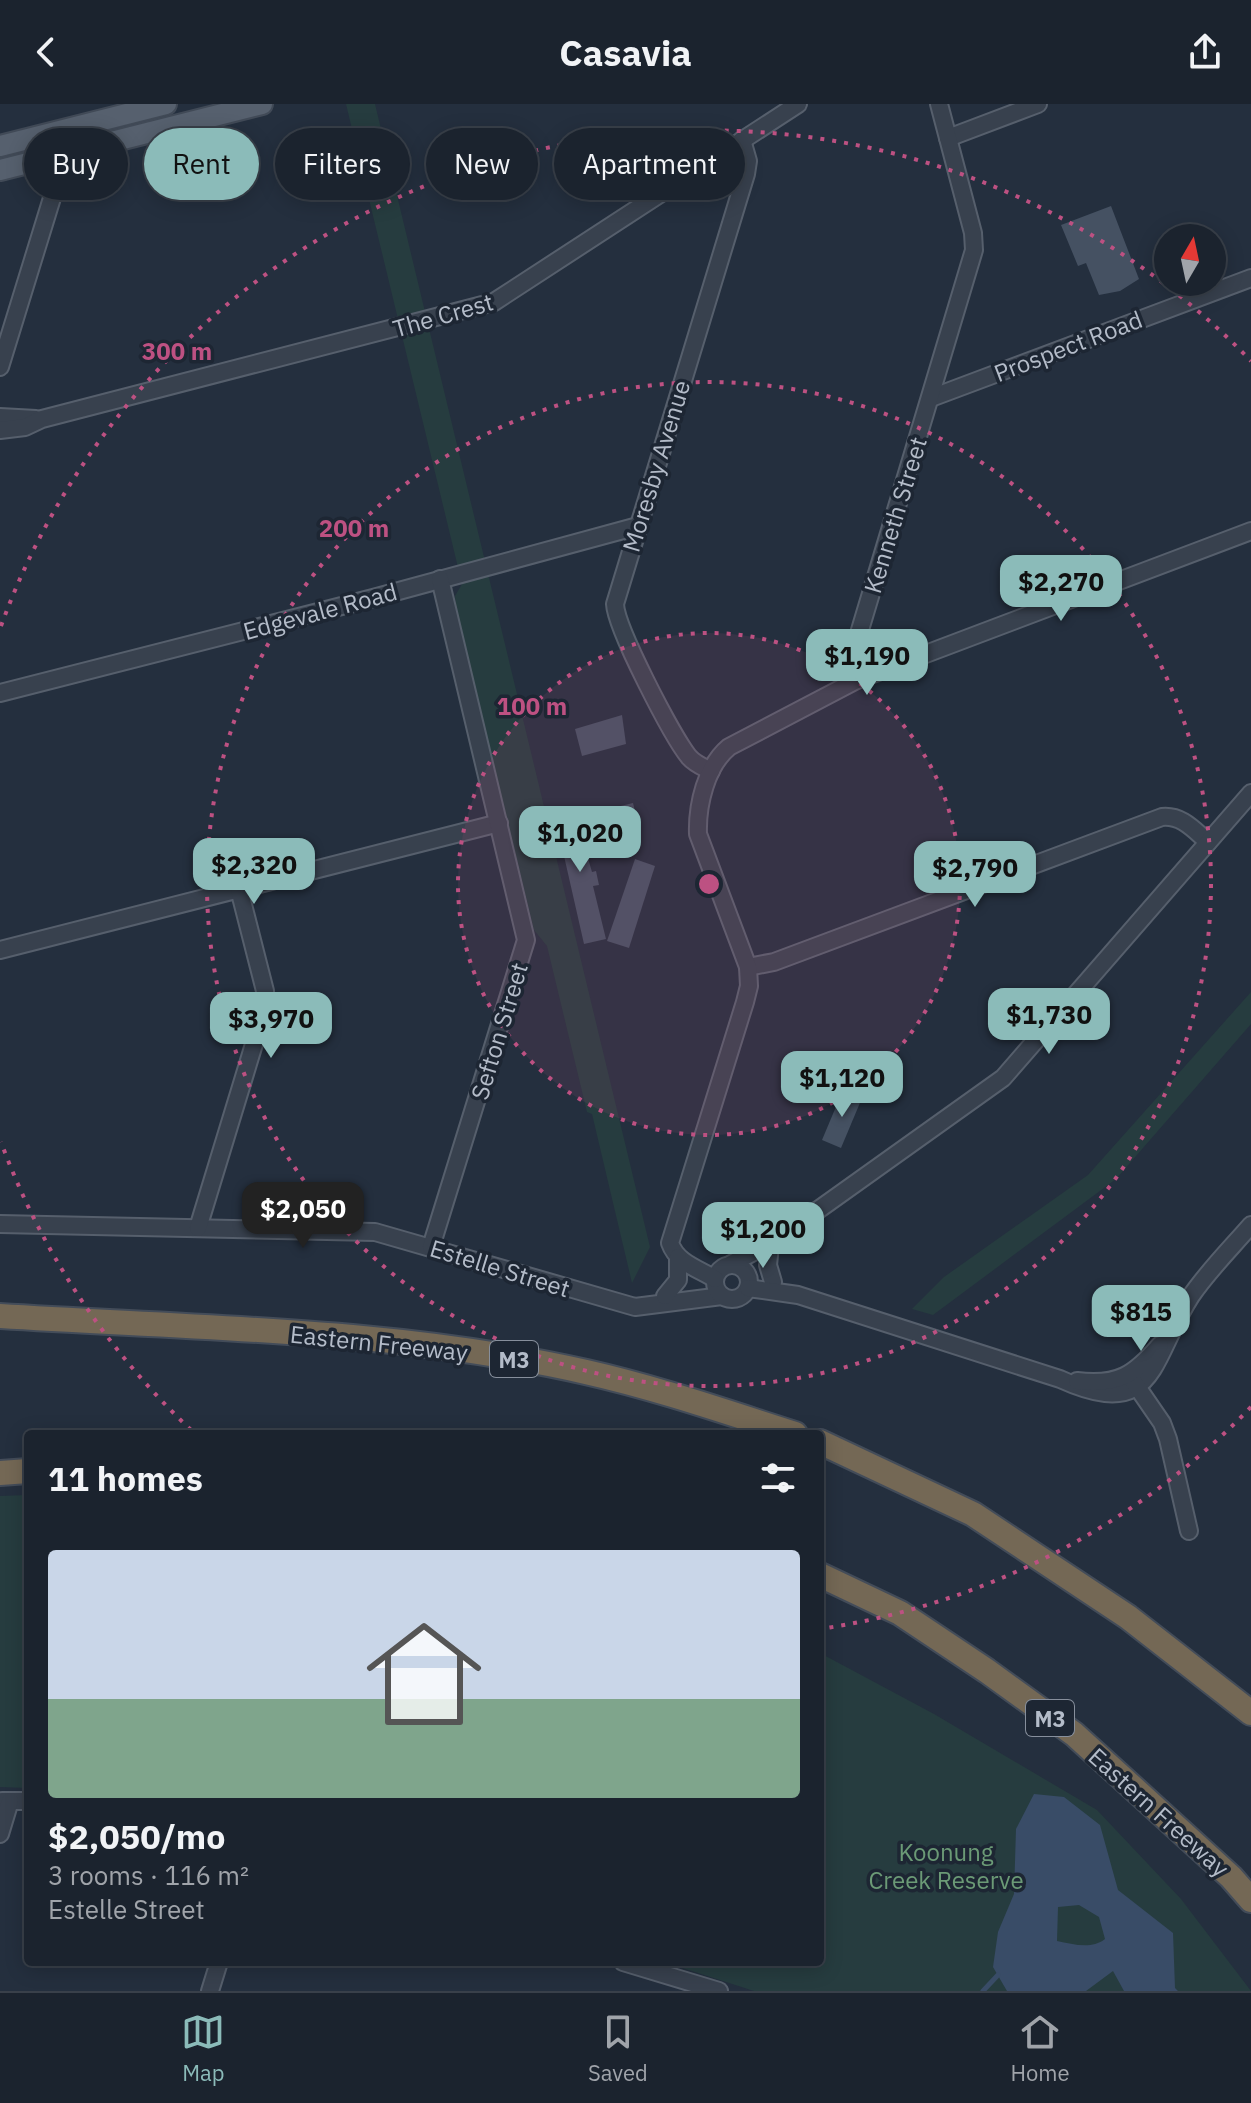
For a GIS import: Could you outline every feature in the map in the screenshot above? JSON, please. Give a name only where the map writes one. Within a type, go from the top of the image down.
[{"type":"highway","name":"Eastern Freeway","points":[[0,1316],[352,1337],[478,1352],[585,1372],[681,1397],[783,1430]]},
{"type":"highway","points":[[824,1444],[973,1514],[1128,1617],[1251,1713]]},
{"type":"highway","points":[[0,1473],[24,1471]]},
{"type":"highway","name":"Eastern Freeway","points":[[824,1577],[900,1613],[1074,1734],[1231,1877],[1251,1900]]},
{"type":"main road","points":[[68,128],[166,104]]},
{"type":"main road","points":[[128,138],[262,104]]},
{"type":"main road","points":[[0,146],[24,140]]},
{"type":"main road","points":[[0,170],[24,164]]},
{"type":"street","name":"The Crest","points":[[745,138],[798,104]]},
{"type":"street","name":"Kenneth Street","points":[[857,680],[854,650],[974,250],[973,233],[939,104]]},
{"type":"street","points":[[948,138],[1038,104]]},
{"type":"street","name":"Moresby Avenue","points":[[745,150],[748,161],[745,177]]},
{"type":"street","points":[[0,367],[52,200]]},
{"type":"street","name":"The Crest","points":[[0,430],[25,427],[42,419],[494,302],[650,200]]},
{"type":"street","name":"Moresby Avenue","points":[[711,771],[694,762],[686,752],[615,613],[616,595],[738,200]]},
{"type":"street","name":"Prospect Road","points":[[931,398],[1251,278]]},
{"type":"street","name":"The Crest","points":[[0,417],[42,419]]},
{"type":"street","name":"Edgevale Road","points":[[0,693],[638,526]]},
{"type":"street","points":[[773,1243],[737,1298],[722,1278],[687,1252],[680,1237],[681,1214],[748,994],[748,967],[698,834],[699,813],[711,771],[722,753],[738,740],[857,680],[1251,531]]},
{"type":"street","name":"Sefton Street","points":[[431,1247],[525,947],[526,934],[440,579]]},
{"type":"street","points":[[722,1278],[1003,1078],[1251,793]]},
{"type":"street","points":[[748,967],[774,962],[1162,817],[1175,817],[1183,821],[1208,842]]},
{"type":"street","points":[[0,950],[499,823]]},
{"type":"street","points":[[198,1228],[265,1008],[265,991],[239,889]]},
{"type":"street","points":[[665,1296],[678,1280],[678,1257],[670,1243],[673,1227],[681,1214]]},
{"type":"street","name":"Estelle Street","points":[[0,1224],[375,1232],[646,1308],[722,1278]]},
{"type":"street","points":[[1133,1380],[1141,1366],[1168,1337],[1198,1286],[1251,1225]]},
{"type":"street","points":[[773,1243],[768,1265],[773,1282]]},
{"type":"street","points":[[678,1257],[722,1278]]},
{"type":"street","points":[[722,1278],[740,1267],[748,1279],[1060,1379],[1133,1380]]},
{"type":"street","name":"Estelle Street","points":[[616,1302],[694,1290],[722,1278]]},
{"type":"street","points":[[748,1279],[773,1282],[798,1295]]},
{"type":"street","points":[[1133,1380],[1162,1423],[1168,1439],[1189,1531]]},
{"type":"street","points":[[0,1834],[5,1801]]},
{"type":"street","points":[[210,1991],[218,1966]]},
{"type":"street","points":[[636,1966],[719,1991]]},
{"type":"green space","points":[[346,104],[375,104],[381,128],[352,128]]},
{"type":"green space","points":[[369,200],[398,200],[650,1247],[632,1283],[592,1114],[587,1112],[547,946],[534,930],[456,610],[455,596],[462,584]]},
{"type":"green space","points":[[1251,992],[1251,1024],[1116,1179],[933,1315],[912,1309],[944,1277],[1088,1175]]},
{"type":"green space","points":[[24,1495],[24,1788],[0,1787],[0,1496]]},
{"type":"green space","name":"Koonung Creek Reserve","points":[[824,1655],[934,1714],[1097,1810],[1181,1899],[1251,1991],[754,1991],[676,1966],[824,1966]]},
{"type":"water","points":[[1034,1794],[1064,1797],[1100,1825],[1118,1890],[1173,1933],[1175,1988],[1178,1991],[1124,1991],[1113,1971],[1086,1991],[1007,1991],[993,1967],[998,1932],[1014,1894],[1016,1829]],"holes":[[[1079,1905],[1099,1917],[1105,1939],[1100,1942],[1082,1945],[1057,1941],[1058,1907]]]},
{"type":"building","points":[[1111,206],[1139,279],[1120,291],[1099,295],[1086,263],[1078,266],[1061,225]]},
{"type":"building","points":[[622,715],[626,744],[582,756],[575,729]]},
{"type":"building","points":[[633,803],[636,815],[631,817],[636,837],[632,838],[634,847],[614,852],[604,810]]},
{"type":"building","points":[[580,806],[585,826],[579,827],[592,872],[596,871],[599,885],[593,886],[606,939],[584,944],[554,812]]},
{"type":"building","points":[[635,859],[655,866],[629,948],[607,941]]},
{"type":"building","points":[[843,1090],[862,1098],[841,1148],[822,1140]]},
{"type":"waterway","points":[[983,1991],[998,1975]]}]
